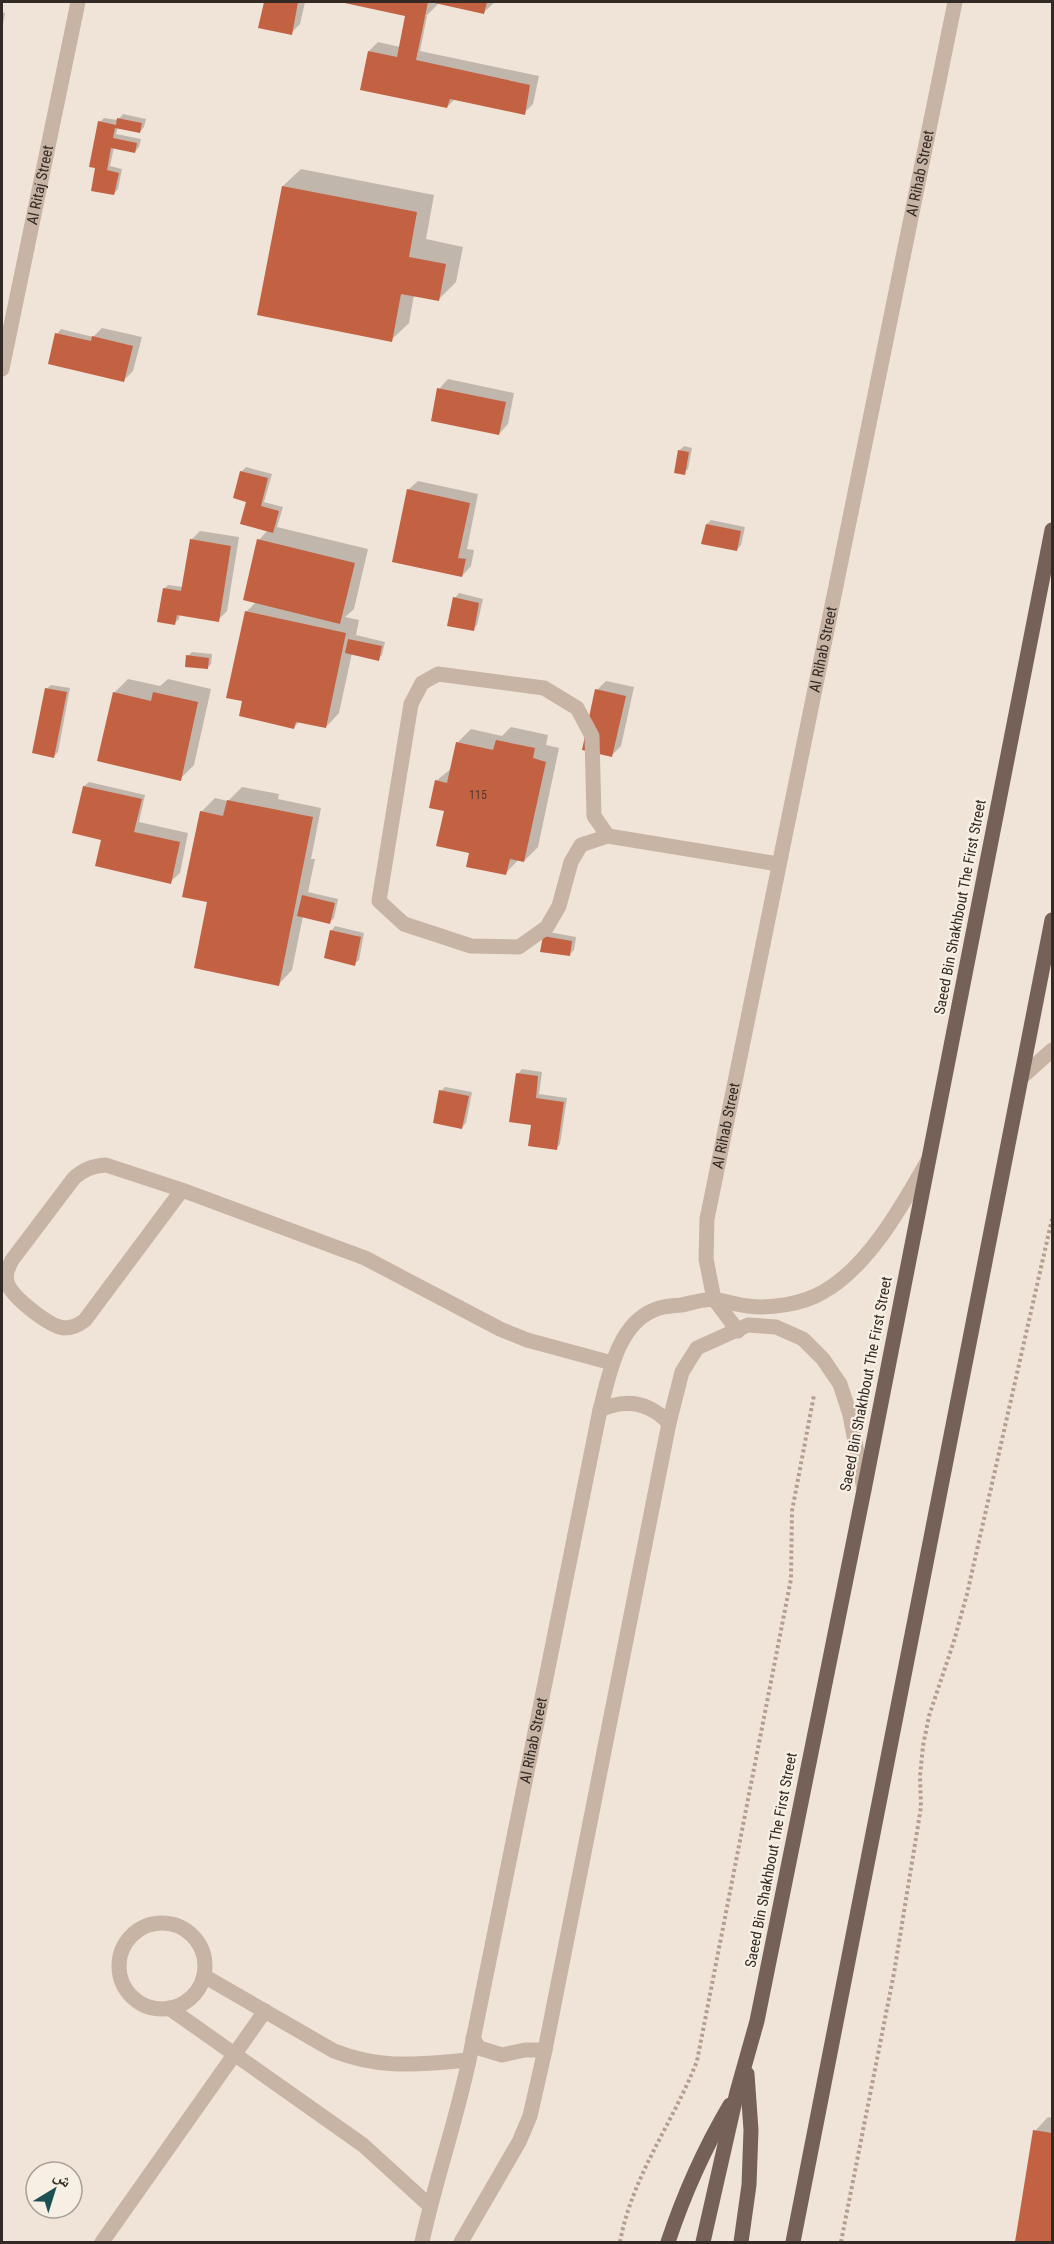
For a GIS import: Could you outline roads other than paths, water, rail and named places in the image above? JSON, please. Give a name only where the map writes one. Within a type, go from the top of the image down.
[{"type":"main road","name":"Saeed Bin Shakhbout The First Street","points":[[703,2242],[737,2092],[757,2021],[1053,530]]},
{"type":"main road","points":[[793,2242],[1053,920]]},
{"type":"main road","points":[[741,2242],[749,2185],[751,2130],[747,2076],[757,2021]]},
{"type":"main road","points":[[668,2242],[682,2199],[707,2144],[737,2092]]},
{"type":"street","name":"Al Ritaj Street","points":[[2,369],[78,2]]},
{"type":"street","name":"Al Rihab Street","points":[[738,1331],[714,1299],[706,1259],[707,1220],[955,2]]},
{"type":"street","points":[[608,836],[594,816],[592,736],[577,708],[544,688],[438,674],[422,683],[411,704],[379,901],[404,924],[471,946],[519,947],[547,927],[559,906],[571,862],[581,845],[608,836],[778,864]]},
{"type":"street","points":[[1021,1078],[1053,1050]]},
{"type":"street","name":"Al Rihab Street","points":[[422,2242],[469,2060],[600,1410],[612,1364],[626,1334],[638,1319],[655,1309],[714,1299],[750,1306],[768,1306],[798,1302],[822,1293],[845,1276],[879,1240],[906,1199],[928,1159]]},
{"type":"street","points":[[182,1190],[80,1324],[67,1328],[54,1325],[16,1298],[10,1290],[6,1280],[7,1270],[12,1260],[74,1178],[83,1170],[106,1165],[182,1190],[365,1258],[500,1329],[527,1340],[612,1364]]},
{"type":"street","points":[[461,2242],[505,2168],[530,2116],[669,1423],[682,1372],[697,1348],[748,1325],[776,1327],[803,1339],[823,1359],[840,1384],[850,1415],[864,1490]]},
{"type":"street","points":[[600,1410],[624,1402],[637,1403],[650,1407],[669,1423]]},
{"type":"street","points":[[155,1923],[172,1924],[188,1931],[199,1943],[205,1959],[204,1976],[197,1992],[185,2003],[169,2008],[152,2008],[136,2001],[125,1988],[119,1972],[120,1956],[127,1940],[139,1929],[155,1923]]},
{"type":"street","points":[[204,1976],[334,2051],[354,2059],[375,2064],[397,2065],[469,2060]]},
{"type":"street","points":[[169,2008],[363,2145],[430,2206]]},
{"type":"street","points":[[102,2242],[265,2011]]},
{"type":"street","points":[[473,2038],[479,2048],[502,2055],[525,2050],[545,2050]]}]
